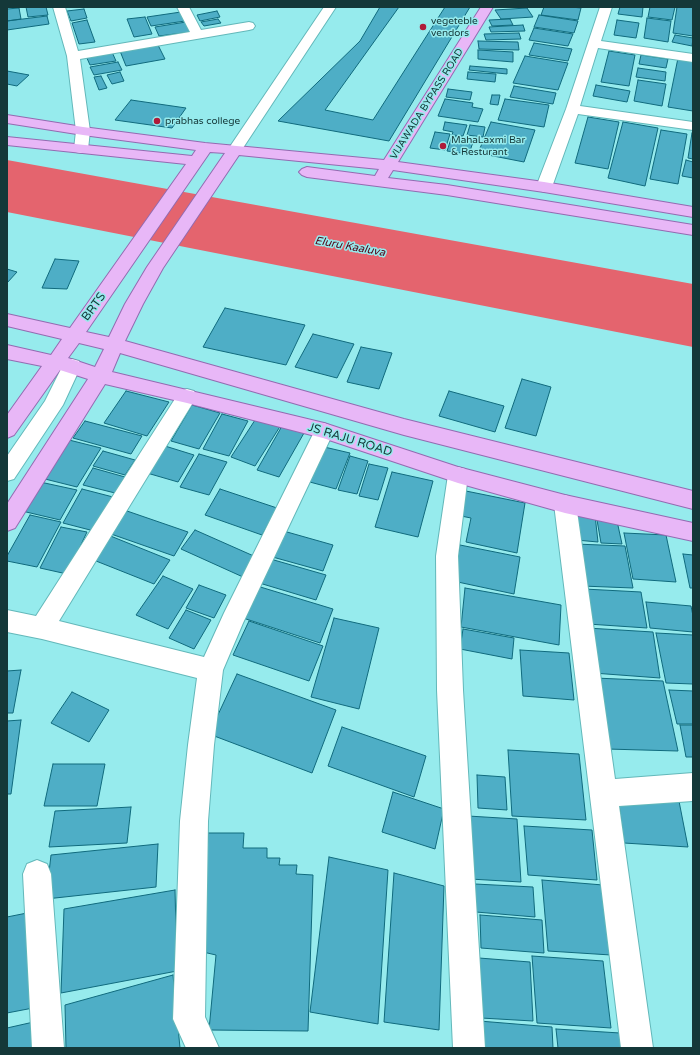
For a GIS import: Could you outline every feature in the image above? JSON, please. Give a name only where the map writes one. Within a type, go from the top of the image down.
[{"type":"main road","name":"VIJAWADA BYPASS ROAD","points":[[380,181],[388,165],[487,7]]},
{"type":"main road","points":[[7,119],[83,131],[205,147],[388,165],[544,187],[693,212]]},
{"type":"main road","points":[[7,141],[239,165]]},
{"type":"main road","name":"BRTS","points":[[7,430],[63,364],[73,336],[205,147]]},
{"type":"main road","points":[[7,522],[100,376],[134,304],[155,267],[234,150]]},
{"type":"main road","points":[[293,171],[380,181],[693,230]]},
{"type":"main road","points":[[7,320],[115,345],[404,427],[693,500]]},
{"type":"main road","name":"JS RAJU ROAD","points":[[7,352],[63,364],[100,376],[324,430],[458,475],[565,504],[693,532]]},
{"type":"street","points":[[59,7],[73,56],[83,131],[81,149]]},
{"type":"street","points":[[183,7],[196,34]]},
{"type":"street","points":[[234,150],[330,7]]},
{"type":"street","points":[[544,187],[573,110],[574,102],[606,7]]},
{"type":"street","points":[[73,56],[249,26]]},
{"type":"street","points":[[594,44],[693,58]]},
{"type":"street","points":[[573,110],[693,126]]},
{"type":"street","points":[[7,474],[53,405],[63,364]]},
{"type":"street","points":[[42,628],[186,396]]},
{"type":"street","points":[[203,1048],[189,1019],[194,821],[201,745],[211,670],[232,621],[324,430]]},
{"type":"street","points":[[458,475],[447,556],[450,690],[469,1048]]},
{"type":"street","points":[[565,504],[637,1048]]},
{"type":"street","points":[[7,621],[42,628],[211,670]]},
{"type":"street","points":[[604,793],[693,787]]},
{"type":"street","points":[[37,874],[48,1048]]},
{"type":"water","name":"Eluru Kaaluva","points":[[7,160],[693,284],[693,347],[7,212]]},
{"type":"building","points":[[26,7],[46,7],[48,15],[28,17]]},
{"type":"building","points":[[380,7],[470,7],[389,141],[278,121],[360,41]]},
{"type":"building","points":[[399,7],[445,7],[373,120],[325,110]]},
{"type":"building","points":[[544,7],[581,8],[578,20],[541,15]]},
{"type":"building","points":[[620,7],[643,7],[642,17],[618,14]]},
{"type":"building","points":[[650,7],[675,7],[672,20],[648,17]]},
{"type":"building","points":[[677,7],[693,7],[693,36],[673,33]]},
{"type":"building","points":[[19,8],[21,19],[7,21],[7,9]]},
{"type":"building","points":[[527,8],[533,17],[501,19],[495,10]]},
{"type":"building","points":[[84,9],[87,18],[71,21],[67,11]]},
{"type":"building","points":[[217,11],[220,17],[200,21],[197,15]]},
{"type":"building","points":[[181,12],[185,21],[151,26],[147,17]]},
{"type":"building","points":[[539,15],[578,21],[574,33],[534,27]]},
{"type":"building","points":[[47,16],[49,24],[7,30],[7,21]]},
{"type":"building","points":[[145,17],[152,34],[134,37],[127,19]]},
{"type":"building","points":[[647,18],[671,21],[668,42],[644,38]]},
{"type":"building","points":[[218,19],[221,23],[204,26],[201,22]]},
{"type":"building","points":[[510,19],[513,25],[492,26],[489,20]]},
{"type":"building","points":[[87,20],[95,42],[79,44],[72,23]]},
{"type":"building","points":[[617,20],[639,23],[636,38],[614,35]]},
{"type":"building","points":[[186,22],[191,32],[159,36],[155,27]]},
{"type":"building","points":[[523,25],[525,31],[491,32],[489,27]]},
{"type":"building","points":[[534,28],[573,34],[568,46],[529,40]]},
{"type":"building","points":[[519,33],[521,39],[486,40],[484,34]]},
{"type":"building","points":[[675,35],[693,38],[692,46],[672,42]]},
{"type":"building","points":[[478,41],[518,42],[519,50],[479,49]]},
{"type":"building","points":[[534,43],[572,49],[568,61],[529,55]]},
{"type":"building","points":[[158,45],[165,59],[126,66],[120,51]]},
{"type":"building","points":[[478,50],[513,52],[513,62],[478,59]]},
{"type":"building","points":[[609,51],[635,55],[629,86],[601,82]]},
{"type":"building","points":[[112,52],[116,61],[90,65],[86,56]]},
{"type":"building","points":[[641,55],[668,59],[666,68],[639,64]]},
{"type":"building","points":[[525,56],[568,63],[558,90],[513,83]]},
{"type":"building","points":[[678,58],[693,60],[693,111],[668,107]]},
{"type":"building","points":[[118,62],[122,70],[94,75],[90,67]]},
{"type":"building","points":[[470,66],[507,69],[507,74],[469,70]]},
{"type":"building","points":[[638,68],[666,72],[665,81],[636,77]]},
{"type":"building","points":[[7,71],[29,75],[17,86],[7,84]]},
{"type":"building","points":[[120,72],[124,81],[112,84],[107,75]]},
{"type":"building","points":[[468,72],[496,74],[495,82],[467,79]]},
{"type":"building","points":[[101,76],[107,88],[99,90],[94,77]]},
{"type":"building","points":[[638,80],[666,84],[662,106],[634,101]]},
{"type":"building","points":[[596,85],[630,91],[627,102],[593,96]]},
{"type":"building","points":[[514,86],[556,93],[553,104],[510,97]]},
{"type":"building","points":[[448,89],[472,92],[470,100],[446,97]]},
{"type":"building","points":[[492,95],[500,95],[498,105],[490,104]]},
{"type":"building","points":[[445,99],[473,103],[472,107],[483,109],[478,122],[438,116]]},
{"type":"building","points":[[505,99],[549,105],[544,127],[498,120]]},
{"type":"building","points":[[131,100],[186,108],[172,128],[115,120]]},
{"type":"building","points":[[588,117],[619,122],[608,169],[575,163]]},
{"type":"building","points":[[445,122],[467,125],[463,136],[452,135],[453,132],[443,130]]},
{"type":"building","points":[[491,122],[535,130],[524,162],[478,153]]},
{"type":"building","points":[[623,122],[658,128],[645,186],[608,178]]},
{"type":"building","points":[[470,125],[485,127],[483,137],[467,135]]},
{"type":"building","points":[[661,130],[687,134],[678,184],[650,179]]},
{"type":"building","points":[[435,132],[450,134],[445,150],[430,148]]},
{"type":"building","points":[[693,133],[693,159],[688,158]]},
{"type":"building","points":[[452,136],[474,139],[469,154],[447,151]]},
{"type":"building","points":[[686,160],[693,162],[693,178],[682,176]]},
{"type":"building","points":[[55,259],[79,261],[67,289],[42,288]]},
{"type":"building","points":[[7,269],[17,272],[7,283]]},
{"type":"building","points":[[225,308],[305,325],[286,365],[203,347]]},
{"type":"building","points":[[313,334],[354,344],[337,378],[295,367]]},
{"type":"building","points":[[361,347],[392,353],[379,389],[347,382]]},
{"type":"building","points":[[522,379],[551,387],[536,436],[505,428]]},
{"type":"building","points":[[126,391],[169,402],[147,436],[104,423]]},
{"type":"building","points":[[449,391],[504,406],[495,432],[439,416]]},
{"type":"building","points":[[192,405],[220,413],[199,449],[171,441]]},
{"type":"building","points":[[222,414],[248,421],[229,456],[203,449]]},
{"type":"building","points":[[257,417],[281,425],[255,466],[231,457]]},
{"type":"building","points":[[85,421],[142,436],[131,454],[73,438]]},
{"type":"building","points":[[282,426],[304,433],[279,477],[257,470]]},
{"type":"building","points":[[65,439],[101,448],[77,487],[41,478]]},
{"type":"building","points":[[165,446],[194,455],[178,482],[147,473]]},
{"type":"building","points":[[320,446],[350,453],[336,489],[306,481]]},
{"type":"building","points":[[103,451],[135,460],[125,475],[93,466]]},
{"type":"building","points":[[199,454],[227,462],[209,495],[180,487]]},
{"type":"building","points":[[350,456],[368,461],[357,494],[338,490]]},
{"type":"building","points":[[369,464],[388,468],[378,500],[359,496]]},
{"type":"building","points":[[93,468],[125,477],[115,493],[83,485]]},
{"type":"building","points":[[392,472],[433,481],[418,537],[375,527]]},
{"type":"building","points":[[40,482],[77,490],[60,520],[22,511]]},
{"type":"building","points":[[82,489],[113,497],[94,531],[63,523]]},
{"type":"building","points":[[220,489],[277,508],[262,535],[205,515]]},
{"type":"building","points":[[461,490],[525,503],[517,553],[466,542],[471,518],[456,515]]},
{"type":"building","points":[[127,511],[188,532],[174,556],[111,534]]},
{"type":"building","points":[[573,513],[595,515],[598,542],[576,540]]},
{"type":"building","points":[[30,515],[61,522],[37,567],[7,561],[7,556]]},
{"type":"building","points":[[597,520],[617,521],[622,544],[601,543]]},
{"type":"building","points":[[61,527],[87,532],[67,574],[40,568]]},
{"type":"building","points":[[195,530],[256,557],[243,577],[181,549]]},
{"type":"building","points":[[280,530],[333,545],[323,571],[269,556]]},
{"type":"building","points":[[624,533],[666,535],[676,582],[633,579]]},
{"type":"building","points":[[108,535],[170,560],[154,584],[91,559]]},
{"type":"building","points":[[575,544],[625,546],[633,588],[582,586]]},
{"type":"building","points":[[460,545],[520,557],[514,594],[453,581]]},
{"type":"building","points":[[683,554],[693,555],[693,588],[690,588]]},
{"type":"building","points":[[267,558],[326,575],[316,600],[256,582]]},
{"type":"building","points":[[163,576],[193,589],[168,629],[136,615]]},
{"type":"building","points":[[199,585],[226,595],[214,618],[186,608]]},
{"type":"building","points":[[257,586],[333,609],[320,643],[243,618]]},
{"type":"building","points":[[465,588],[561,605],[559,645],[461,627]]},
{"type":"building","points":[[584,589],[641,592],[647,628],[588,624]]},
{"type":"building","points":[[646,602],[691,606],[693,616],[693,632],[650,628]]},
{"type":"building","points":[[186,610],[211,620],[194,649],[169,638]]},
{"type":"building","points":[[334,618],[379,628],[359,709],[311,697]]},
{"type":"building","points":[[249,621],[323,646],[309,681],[233,655]]},
{"type":"building","points":[[587,628],[653,632],[660,678],[593,673]]},
{"type":"building","points":[[463,629],[514,638],[512,659],[460,649]]},
{"type":"building","points":[[656,633],[693,635],[693,684],[666,683]]},
{"type":"building","points":[[520,650],[569,653],[574,700],[523,696]]},
{"type":"building","points":[[21,670],[13,713],[7,713],[7,671]]},
{"type":"building","points":[[237,674],[336,710],[312,773],[209,734]]},
{"type":"building","points":[[595,678],[663,681],[678,751],[607,749]]},
{"type":"building","points":[[669,690],[693,691],[693,724],[677,724]]},
{"type":"building","points":[[72,692],[109,710],[89,742],[51,723]]},
{"type":"building","points":[[21,720],[11,794],[7,794],[7,721]]},
{"type":"building","points":[[680,725],[693,725],[693,757],[686,757]]},
{"type":"building","points":[[342,727],[426,756],[414,797],[328,766]]},
{"type":"building","points":[[508,750],[579,754],[586,820],[512,816]]},
{"type":"building","points":[[53,764],[105,764],[97,806],[44,806]]},
{"type":"building","points":[[477,775],[505,777],[507,810],[478,808]]},
{"type":"building","points":[[617,788],[677,791],[688,847],[624,843]]},
{"type":"building","points":[[393,792],[444,809],[435,849],[382,832]]},
{"type":"building","points":[[131,807],[127,843],[49,847],[55,811]]},
{"type":"building","points":[[468,816],[517,819],[521,882],[470,879]]},
{"type":"building","points":[[524,826],[592,830],[597,880],[528,875]]},
{"type":"building","points":[[208,833],[244,833],[243,848],[267,848],[267,858],[280,858],[279,865],[297,865],[296,874],[313,875],[308,1031],[209,1030],[216,955],[203,952]]},
{"type":"building","points":[[158,844],[156,887],[46,899],[51,855]]},
{"type":"building","points":[[329,857],[388,870],[378,1024],[310,1012]]},
{"type":"building","points":[[394,873],[444,886],[439,1030],[384,1022]]},
{"type":"building","points":[[542,880],[603,885],[611,955],[548,951]]},
{"type":"building","points":[[475,884],[533,887],[535,917],[476,912]]},
{"type":"building","points":[[175,890],[177,971],[61,993],[64,909]]},
{"type":"building","points":[[37,911],[33,1008],[7,1013],[7,917]]},
{"type":"building","points":[[480,915],[542,920],[544,953],[481,948]]},
{"type":"building","points":[[532,956],[603,961],[611,1028],[537,1023]]},
{"type":"building","points":[[479,958],[530,962],[533,1021],[481,1018]]},
{"type":"building","points":[[173,975],[180,1048],[66,1048],[65,1005]]},
{"type":"building","points":[[38,1021],[37,1048],[7,1048],[7,1028]]},
{"type":"building","points":[[479,1021],[552,1027],[553,1048],[480,1048]]},
{"type":"building","points":[[556,1029],[620,1033],[622,1048],[558,1048]]},
{"type":"place","name":"vegeteble vendors","points":[[423,27]]},
{"type":"place","name":"prabhas college","points":[[157,121]]},
{"type":"place","name":"MahaLaxmi Bar & Resturant","points":[[443,146]]}]
